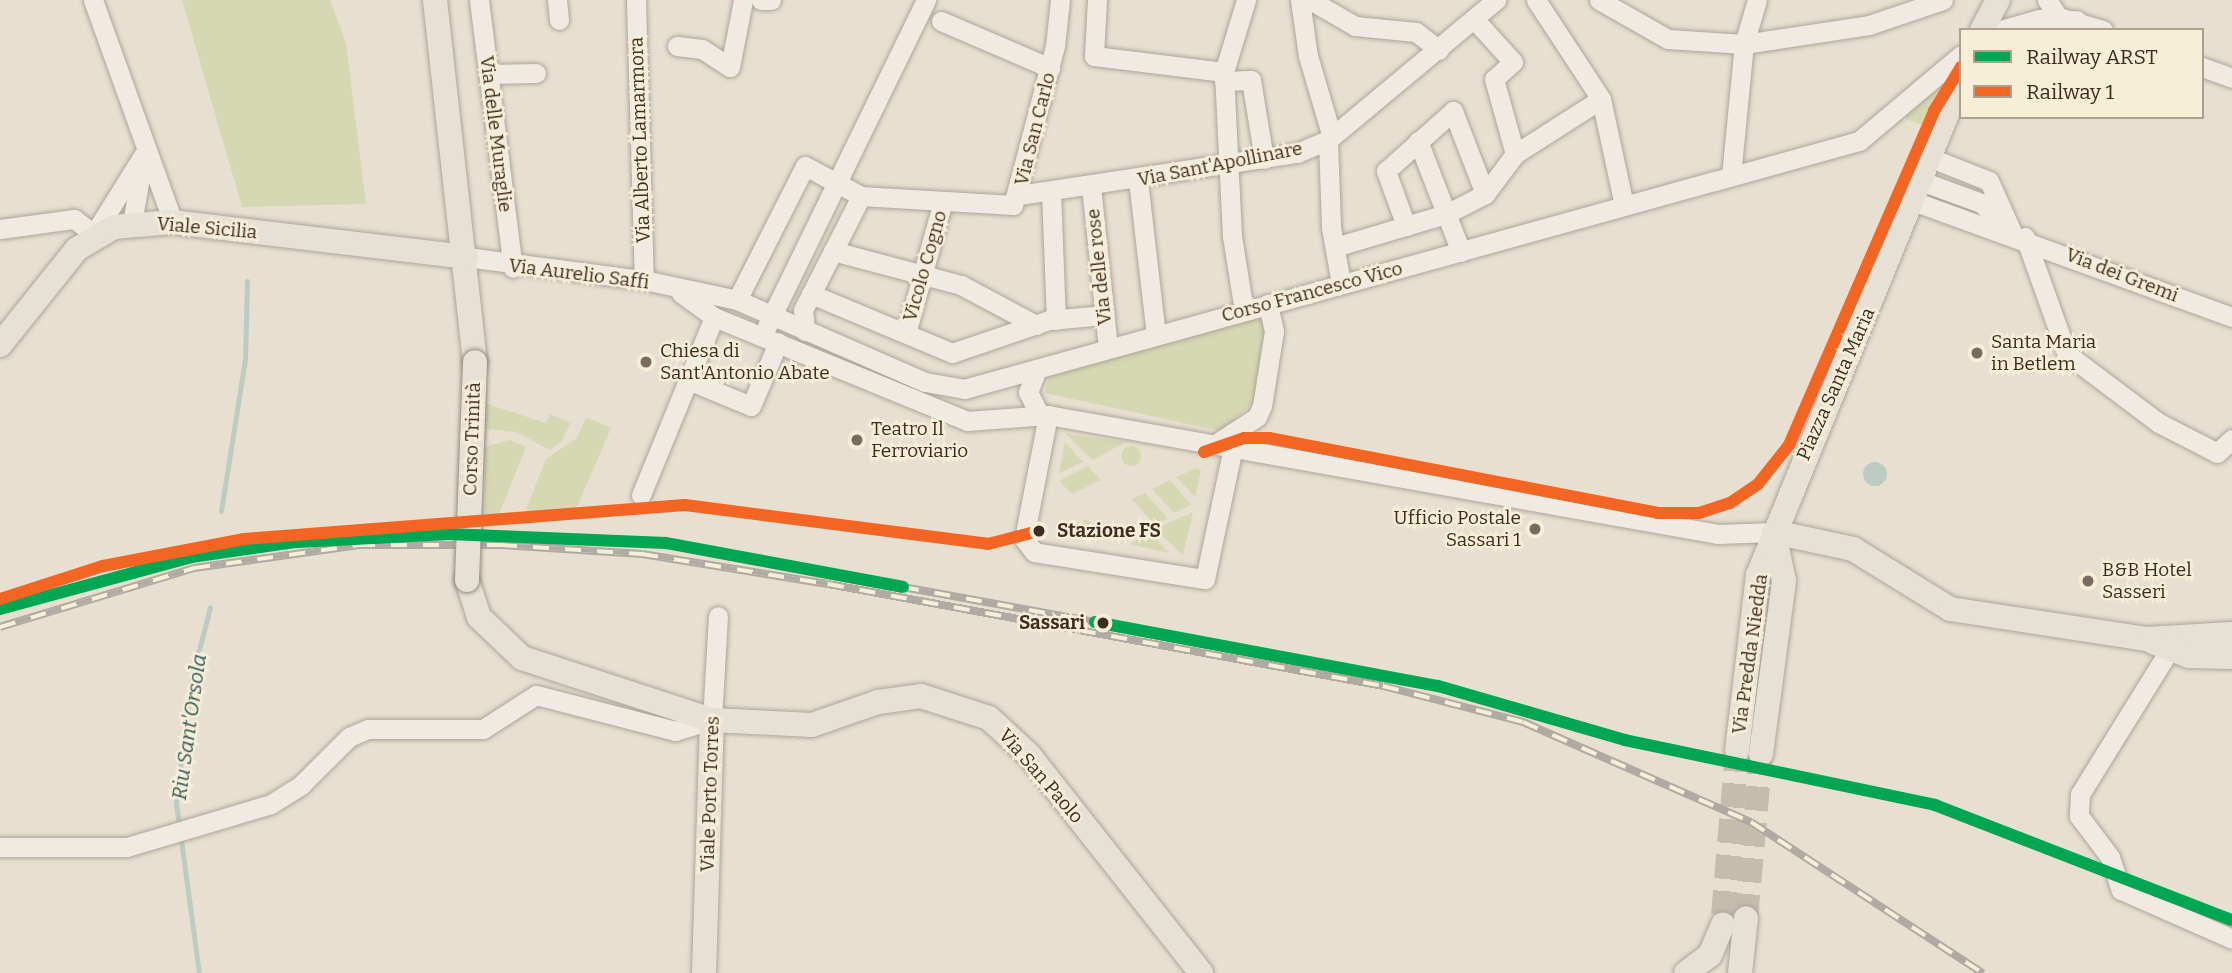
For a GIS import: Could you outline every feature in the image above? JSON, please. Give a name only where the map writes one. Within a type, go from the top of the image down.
[{"type":"main road","name":"Corso Trinità","points":[[435,0],[466,257],[475,362],[467,580],[479,617],[522,658],[712,720]]},
{"type":"main road","points":[[1983,28],[1998,0]]},
{"type":"main road","name":"Piazza Santa Maria","points":[[1774,532],[1959,85]]},
{"type":"main road","name":"Viale Sicilia","points":[[94,234],[132,224],[173,222],[466,257]]},
{"type":"main road","points":[[0,345],[94,234]]},
{"type":"main road","points":[[1774,532],[1853,549],[1950,609],[2146,639],[2232,634]]},
{"type":"main road","name":"Via Predda Niedda","points":[[1749,753],[1758,575],[1774,532]]},
{"type":"main road","points":[[2146,639],[2170,649],[2232,657]]},
{"type":"main road","name":"Via San Paolo","points":[[712,720],[813,725],[878,702],[921,696],[977,711],[1029,755],[1200,969]]},
{"type":"main road","name":"Viale Porto Torres","points":[[704,973],[712,720]]},
{"type":"main road","points":[[1731,919],[1726,972],[1686,972],[1710,955],[1731,919]]},
{"type":"street","points":[[93,0],[144,154],[173,222]]},
{"type":"street","name":"Via delle Muraglie","points":[[479,0],[513,268]]},
{"type":"street","points":[[557,0],[559,20]]},
{"type":"street","name":"Via Alberto Lamarmora","points":[[636,0],[645,280]]},
{"type":"street","points":[[677,46],[702,49],[730,67],[743,0]]},
{"type":"street","points":[[688,380],[751,405],[770,340],[772,316],[926,0]]},
{"type":"street","name":"Via San Carlo","points":[[737,300],[805,166],[861,196],[1013,205],[1019,195],[1050,68],[1060,0]]},
{"type":"street","points":[[1097,0],[1094,56],[1251,80],[1264,159]]},
{"type":"street","points":[[1300,0],[1308,56],[1330,139],[1335,247],[1341,284]]},
{"type":"street","points":[[1310,0],[1355,26],[1416,32],[1439,50]]},
{"type":"street","name":"Via Sant'Apollinare","points":[[1019,195],[1138,180],[1264,159],[1330,139],[1496,0]]},
{"type":"street","points":[[1536,0],[1601,99],[1624,205]]},
{"type":"street","points":[[1599,0],[1668,39],[1744,44],[1869,25],[1933,2]]},
{"type":"street","points":[[1731,176],[1744,44],[1757,0]]},
{"type":"street","points":[[2046,0],[2058,17],[2077,20],[2098,28]]},
{"type":"street","points":[[2073,0],[2077,20]]},
{"type":"street","points":[[1244,311],[1227,165],[1224,77],[1246,1]]},
{"type":"street","points":[[1475,19],[1513,62],[1494,79],[1515,154]]},
{"type":"street","points":[[2008,28],[2039,19],[2077,20]]},
{"type":"street","points":[[941,21],[1050,68]]},
{"type":"street","name":"Corso Francesco Vico","points":[[772,316],[947,387],[1037,369],[1108,347],[1859,141],[1959,57]]},
{"type":"street","points":[[2204,68],[2232,78]]},
{"type":"street","points":[[488,74],[536,73]]},
{"type":"street","points":[[1485,194],[1515,154],[1601,99]]},
{"type":"street","points":[[1406,226],[1386,172],[1453,111],[1485,194]]},
{"type":"street","points":[[1418,141],[1461,252]]},
{"type":"street","points":[[132,224],[144,154]]},
{"type":"street","points":[[0,229],[74,219],[94,234],[144,154]]},
{"type":"street","points":[[1931,158],[1989,181],[2019,235],[2067,354],[2158,423],[2217,453],[2232,439]]},
{"type":"street","points":[[1138,180],[1156,334]]},
{"type":"street","name":"Via delle rose","points":[[1091,186],[1108,347]]},
{"type":"street","points":[[1051,191],[1056,320]]},
{"type":"street","name":"Via dei Gremi","points":[[1917,191],[1981,203],[2019,235],[2232,317]]},
{"type":"street","name":"Corso Francesco Vico","points":[[1335,247],[1446,214],[1485,194]]},
{"type":"street","points":[[805,331],[803,310],[861,196]]},
{"type":"street","name":"Vicolo Cogno","points":[[907,330],[943,201]]},
{"type":"street","points":[[833,251],[961,285],[1036,325]]},
{"type":"street","name":"Via Aurelio Saffi","points":[[466,257],[513,268],[645,280],[676,289],[737,300],[772,316]]},
{"type":"street","points":[[676,289],[714,317],[967,421],[1044,415],[1227,442],[1718,534],[1774,532]]},
{"type":"street","points":[[811,294],[907,330],[952,353],[1056,320],[1105,315]]},
{"type":"street","points":[[1037,369],[1028,392],[1044,415],[1024,539],[1034,552],[1205,579],[1227,442],[1257,417],[1262,406],[1274,331],[1268,304]]},
{"type":"street","points":[[641,495],[714,317]]},
{"type":"street","name":"Viale Porto Torres","points":[[712,720],[718,616]]},
{"type":"street","points":[[2170,649],[2080,794],[2079,817],[2108,852],[2121,890],[2232,939]]},
{"type":"street","points":[[0,847],[110,849],[160,837],[271,804],[301,785],[349,737],[368,729],[483,729],[536,695],[675,731],[712,720]]},
{"type":"green space","points":[[182,0],[330,0],[346,43],[366,204],[242,207]]},
{"type":"green space","points":[[1945,83],[1923,125],[1906,119],[1907,113]]},
{"type":"green space","points":[[1264,315],[1269,343],[1258,398],[1221,431],[1045,393],[1049,374]]},
{"type":"green space","points":[[484,403],[546,423],[550,414],[570,423],[562,441],[550,450],[516,432],[486,429]]},
{"type":"green space","points":[[586,417],[611,428],[577,507],[524,515],[546,459],[577,438]]},
{"type":"green space","points":[[1066,434],[1126,442],[1092,460]]},
{"type":"green space","points":[[510,440],[526,447],[499,514],[485,514],[484,447]]},
{"type":"green space","points":[[1065,442],[1083,462],[1059,473]]},
{"type":"green space","points":[[1131,446],[1138,449],[1141,456],[1138,463],[1131,466],[1124,463],[1121,456],[1124,449]]},
{"type":"green space","points":[[1088,466],[1101,480],[1072,494],[1059,481]]},
{"type":"green space","points":[[1197,468],[1201,470],[1195,497],[1176,477]]},
{"type":"green space","points":[[1170,480],[1191,505],[1174,513],[1152,489]]},
{"type":"green space","points":[[1145,493],[1168,519],[1154,524],[1132,499]]},
{"type":"green space","points":[[1193,512],[1183,555],[1155,529]]},
{"type":"green space","points":[[1087,519],[1106,539],[1059,531]]},
{"type":"green space","points":[[1151,533],[1169,553],[1129,544]]},
{"type":"shaded area","points":[[1875,462],[1884,465],[1887,474],[1884,483],[1875,486],[1866,483],[1863,474],[1866,465]]},
{"type":"waterway","name":"Riu Sant'Orsola","points":[[221,511],[245,360],[247,281]]},
{"type":"waterway","name":"Riu Sant'Orsola","points":[[199,973],[176,802],[191,681],[210,607]]},
{"type":"tunnel","points":[[1723,915],[1737,751]]},
{"type":"tunnel","points":[[1746,918],[1761,754]]},
{"type":"railway","points":[[0,627],[194,568],[359,545],[501,545],[642,554],[828,584],[1383,686],[1523,722],[1751,822],[1983,973]]},
{"type":"railway","points":[[903,587],[1095,622]]},
{"type":"railway","points":[[0,606],[35,596]]},
{"type":"rail line","name":"1","points":[[1204,452],[1244,438],[1269,438],[1657,513],[1699,513],[1730,503],[1758,484],[1789,445],[1934,111],[1959,70]]},
{"type":"rail line","name":"1","points":[[0,599],[103,566],[244,539],[685,505],[988,544],[1039,531]]},
{"type":"rail line","name":"ARST","points":[[0,609],[191,557],[297,542],[449,534],[666,543],[903,587]]},
{"type":"rail line","name":"ARST","points":[[1095,622],[1438,686],[1625,740],[1935,805],[2232,920]]},
{"type":"place","name":"Santa Maria in Betlem","points":[[1977,353]]},
{"type":"place","name":"Chiesa di Sant'Antonio Abate","points":[[646,362]]},
{"type":"place","name":"Teatro Il Ferroviario","points":[[857,440]]},
{"type":"place","name":"Ufficio Postale Sassari 1","points":[[1535,529]]},
{"type":"place","name":"Stazione FS","points":[[1039,531]]},
{"type":"place","name":"B&B Hotel Sasseri","points":[[2088,581]]},
{"type":"place","name":"Sassari","points":[[1103,623]]}]
